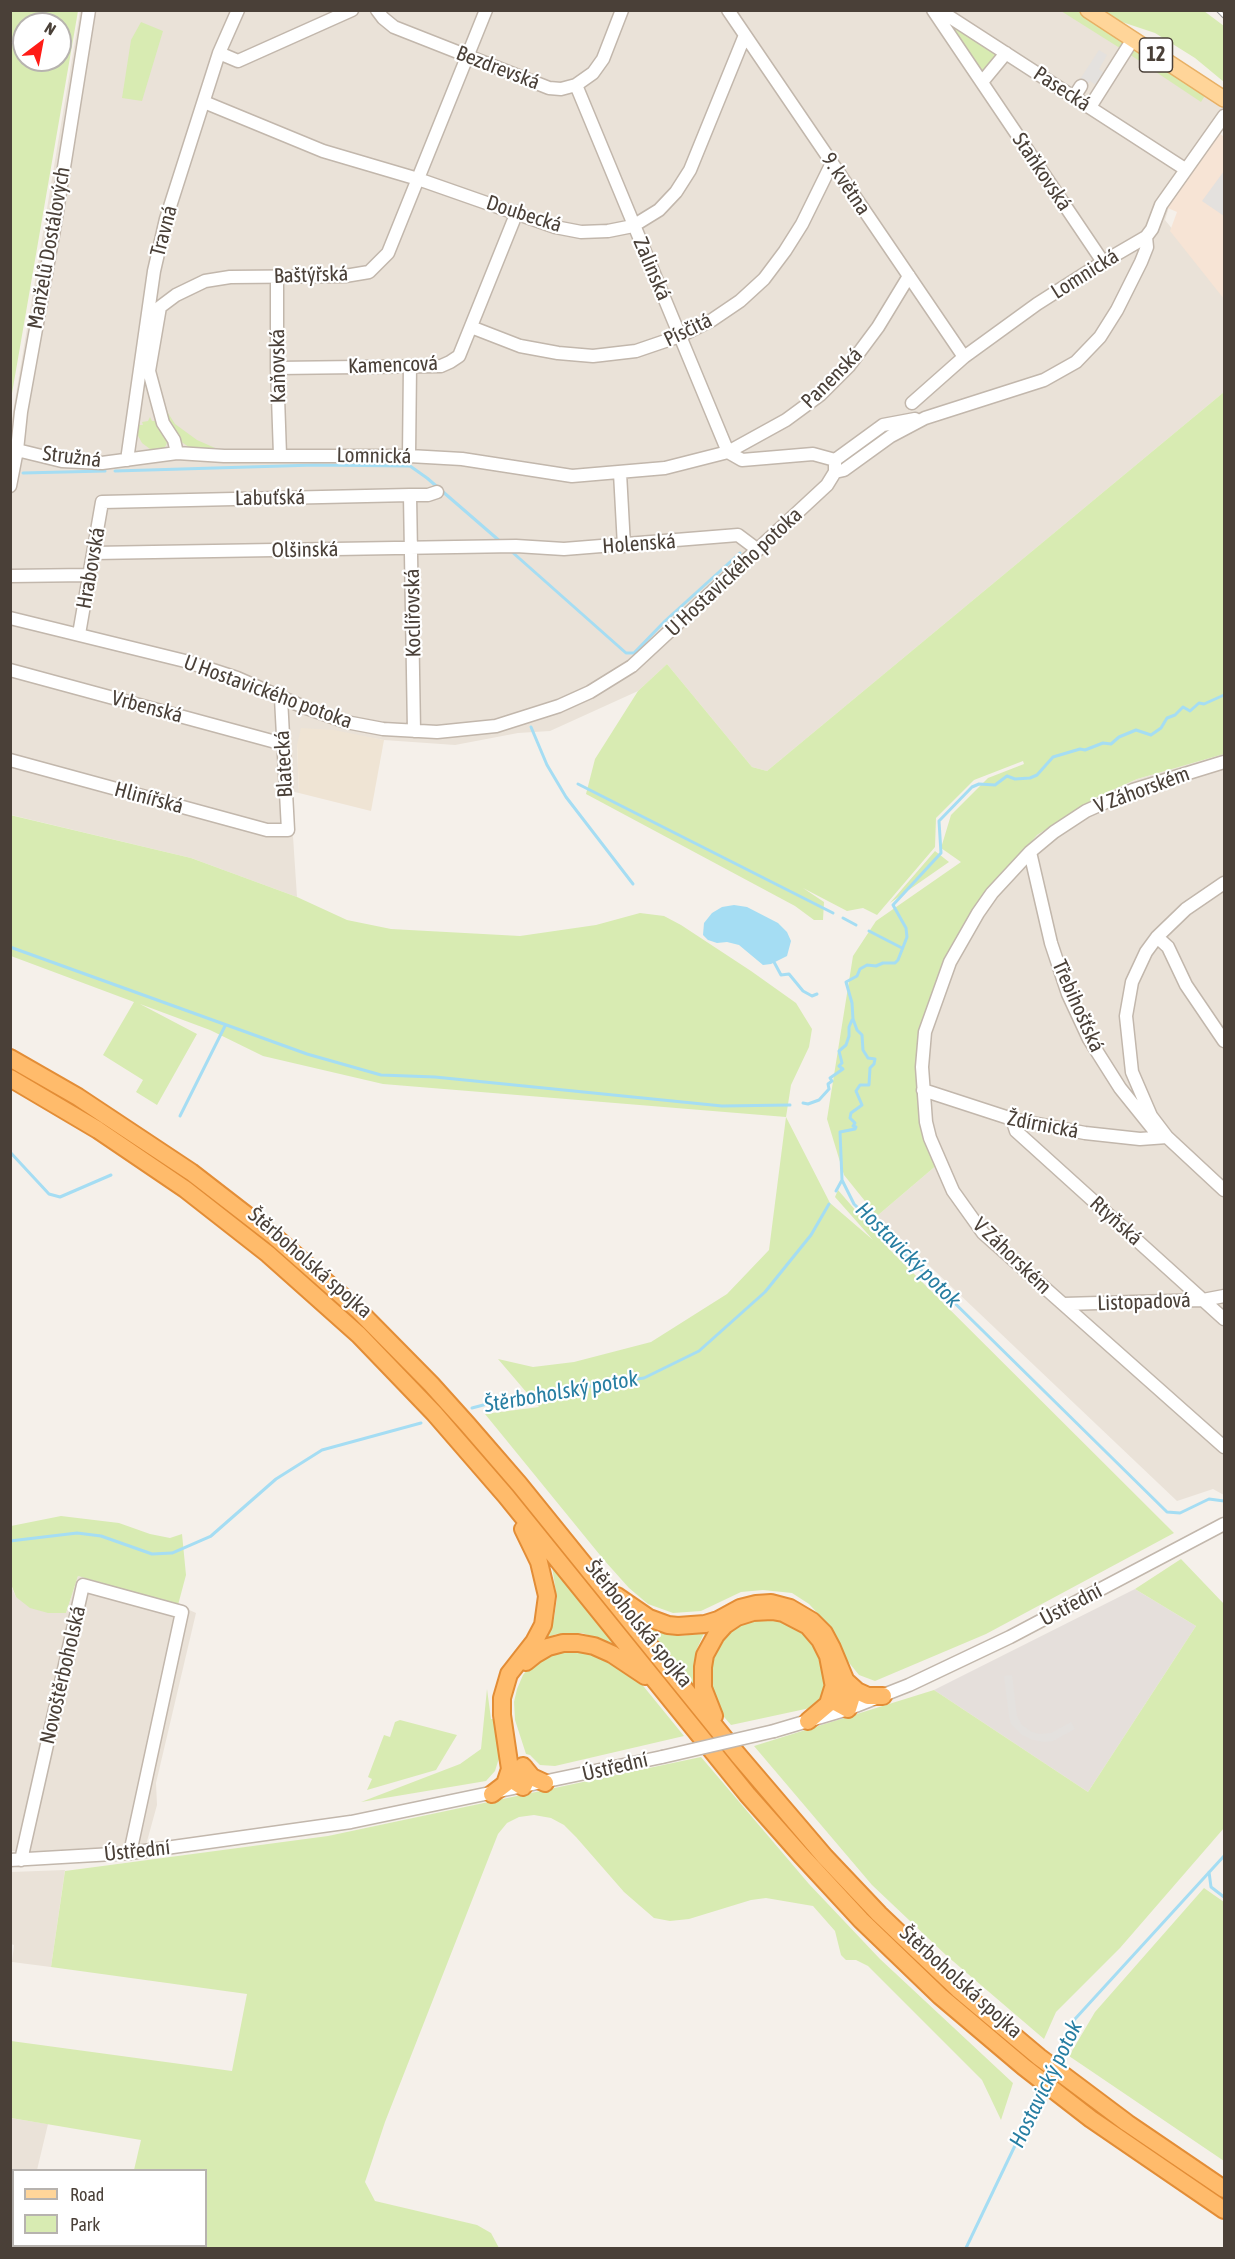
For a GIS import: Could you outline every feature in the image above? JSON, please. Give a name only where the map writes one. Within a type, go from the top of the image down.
[{"type":"highway","name":"Štěrboholská spojka","points":[[10,1058],[78,1097],[176,1161],[234,1204],[358,1310],[431,1384],[519,1484],[738,1755],[825,1857],[879,1914],[951,1983],[1038,2057],[1127,2123],[1224,2189]]},
{"type":"highway","name":"Štěrboholská spojka","points":[[10,1078],[142,1158],[227,1220],[311,1291],[378,1354],[434,1413],[506,1496],[747,1794],[848,1906],[940,1996],[1055,2092],[1143,2156],[1224,2210]]},
{"type":"highway","points":[[506,1496],[536,1553],[543,1572],[547,1596],[543,1625],[534,1642],[509,1674],[503,1689],[502,1715],[517,1768],[526,1781],[523,1787]]},
{"type":"highway","points":[[587,1569],[638,1611],[668,1625],[705,1624],[740,1608],[756,1604],[790,1608],[812,1621],[824,1633],[840,1684],[837,1703],[848,1709]]},
{"type":"highway","points":[[738,1755],[714,1716],[703,1681],[704,1661],[716,1635],[729,1622],[744,1614],[762,1610],[783,1613],[800,1621],[815,1633],[840,1684],[868,1696],[883,1696]]},
{"type":"highway","points":[[492,1794],[505,1784],[517,1768],[509,1697],[519,1672],[530,1658],[542,1650],[571,1642],[594,1646],[635,1668],[670,1699]]},
{"type":"highway","points":[[808,1720],[828,1704],[840,1684]]},
{"type":"highway","points":[[517,1768],[545,1783]]},
{"type":"main road","name":"12","points":[[1088,10],[1129,45],[1224,99]]},
{"type":"street","name":"Manželů Dostálových","points":[[10,486],[18,450],[21,412],[55,224],[89,10]]},
{"type":"street","name":"Travná","points":[[127,460],[154,271],[166,219],[219,53],[238,10]]},
{"type":"street","points":[[219,53],[238,61],[352,10]]},
{"type":"street","name":"Bezdrevská","points":[[377,10],[394,27],[549,88],[561,89],[576,85]]},
{"type":"street","name":"Baštýřská","points":[[177,453],[174,440],[163,423],[149,370],[160,307],[176,295],[205,281],[230,277],[345,276],[369,272],[388,254],[486,10]]},
{"type":"street","points":[[576,85],[593,73],[603,59],[622,10]]},
{"type":"street","name":"9. května","points":[[728,10],[964,357]]},
{"type":"street","name":"Staňkovská","points":[[933,10],[1103,262]]},
{"type":"street","name":"Pasecká","points":[[939,10],[1006,53],[1078,92],[1090,107],[1185,169]]},
{"type":"street","name":"Doubecká","points":[[204,102],[323,151],[418,179],[555,227],[581,232],[608,231],[633,226],[659,210],[676,192],[690,170],[745,35]]},
{"type":"street","points":[[1090,107],[1129,45]]},
{"type":"street","points":[[982,82],[1006,53]]},
{"type":"street","name":"Zalinská","points":[[576,85],[728,452]]},
{"type":"street","points":[[835,466],[883,425],[925,417],[1044,380],[1076,362],[1100,337],[1117,310],[1141,262],[1147,247],[1146,237],[1152,230],[1161,205],[1224,116]]},
{"type":"street","name":"Písčitá","points":[[471,327],[520,346],[593,356],[636,351],[680,336],[712,320],[740,301],[764,279],[802,224],[832,163]]},
{"type":"street","name":"Kamencová","points":[[277,368],[441,366],[450,362],[459,356],[517,212]]},
{"type":"street","name":"Lomnická","points":[[912,403],[964,357],[1037,304],[1146,237]]},
{"type":"street","name":"Panenská","points":[[728,452],[786,420],[820,395],[849,366],[873,335],[909,276]]},
{"type":"street","name":"Kaňovská","points":[[278,277],[277,368],[280,455]]},
{"type":"street","points":[[409,456],[410,366]]},
{"type":"street","name":"Stružná","points":[[18,450],[62,461],[102,463],[127,460]]},
{"type":"street","name":"Lomnická","points":[[127,460],[177,453],[224,456],[409,456],[462,459],[572,476],[665,468],[728,452],[742,460],[813,454],[835,466]]},
{"type":"street","name":"U Hostavického potoka","points":[[10,618],[185,661],[237,678],[281,698],[346,722],[382,729],[414,731],[457,731],[496,726],[559,706],[590,692],[632,666],[827,485],[835,466]]},
{"type":"street","points":[[620,473],[624,546]]},
{"type":"street","name":"Labuťská","points":[[102,502],[428,495],[437,492]]},
{"type":"street","name":"Koclířovská","points":[[410,495],[414,731]]},
{"type":"street","name":"Hrabovská","points":[[79,634],[102,502]]},
{"type":"street","name":"Holenská","points":[[516,546],[547,549],[624,546],[738,536],[758,550]]},
{"type":"street","name":"Olšinská","points":[[93,553],[516,546]]},
{"type":"street","points":[[10,576],[89,575]]},
{"type":"street","name":"Vrbenská","points":[[10,670],[283,744]]},
{"type":"street","name":"Blatecká","points":[[281,698],[288,830]]},
{"type":"street","name":"Hlinířská","points":[[10,760],[267,830],[288,830]]},
{"type":"street","name":"V Záhorském","points":[[1224,762],[1133,790],[1086,811],[1054,832],[1030,852],[992,893],[950,962],[925,1032],[922,1067],[930,1138],[953,1191],[983,1233],[1224,1447]]},
{"type":"street","name":"Třebihošťská","points":[[1030,852],[1051,943],[1068,994],[1089,1039],[1120,1088],[1149,1127],[1167,1137]]},
{"type":"street","points":[[1224,883],[1186,909],[1157,937],[1146,952],[1132,982],[1126,1016],[1136,1085],[1151,1116],[1167,1137],[1224,1190]]},
{"type":"street","points":[[1157,937],[1168,947],[1186,985],[1224,1041]]},
{"type":"street","name":"Ždírnická","points":[[923,1090],[1012,1119],[1085,1133],[1140,1139],[1167,1137]]},
{"type":"street","name":"Rtyňská","points":[[1012,1119],[1016,1131],[1224,1319]]},
{"type":"street","name":"Listopadová","points":[[1064,1304],[1203,1300],[1224,1296]]},
{"type":"street","name":"Ústřední","points":[[16,1860],[130,1853],[351,1822],[545,1783],[774,1731],[883,1696],[1010,1637],[1224,1524]]},
{"type":"street","name":"Novoštěrboholská","points":[[16,1860],[83,1585],[182,1612],[130,1853]]},
{"type":"shaded area","points":[[80,11],[1101,11],[1224,101],[1224,125],[1171,201],[1165,220],[1224,293],[1224,392],[767,771],[752,767],[667,664],[638,691],[550,731],[518,733],[455,745],[360,736],[297,745],[299,793],[290,791],[297,897],[191,858],[11,815],[11,424],[70,72],[72,72]]},
{"type":"shaded area","points":[[1099,50],[1107,55],[1099,69],[1104,73],[1096,85],[1090,81],[1084,89],[1077,84]]},
{"type":"shaded area","points":[[1214,129],[1224,137],[1224,299],[1170,231],[1177,212],[1161,205]]},
{"type":"shaded area","points":[[1224,171],[1224,216],[1202,201]]},
{"type":"shaded area","points":[[301,728],[334,730],[384,740],[371,811],[299,793],[297,745]]},
{"type":"shaded area","points":[[1224,754],[1224,1495],[1213,1489],[1177,1501],[877,1216],[938,1164],[920,1089],[925,1018],[988,893],[1037,835],[1097,797],[1137,779]]},
{"type":"shaded area","points":[[78,1576],[178,1605],[196,1613],[156,1783],[157,1805],[146,1845],[30,1852],[11,1851],[10,1584],[16,1597],[66,1613]]},
{"type":"shaded area","points":[[1135,1589],[1196,1626],[1088,1792],[934,1690]]},
{"type":"shaded area","points":[[1012,1675],[1017,1716],[1022,1725],[1039,1734],[1051,1733],[1071,1722],[1075,1729],[1053,1741],[1033,1740],[1022,1735],[1011,1724],[1009,1716],[1004,1676]]},
{"type":"shaded area","points":[[65,1870],[51,1967],[12,1962],[14,1945],[11,1944],[11,1872]]},
{"type":"shaded area","points":[[10,2118],[48,2124],[37,2169],[12,2169],[12,2192],[10,2191]]},
{"type":"green space","points":[[10,11],[78,11],[72,46],[72,12],[12,12],[12,72],[67,72],[11,399]]},
{"type":"green space","points":[[936,11],[1004,53],[982,80]]},
{"type":"green space","points":[[1061,11],[1085,11],[1130,40],[1123,50]]},
{"type":"green space","points":[[1101,11],[1204,11],[1224,26],[1224,82],[1195,58],[1155,33],[1116,20]]},
{"type":"green space","points":[[141,22],[163,31],[142,101],[122,98],[131,40]]},
{"type":"green space","points":[[1132,41],[1209,89],[1201,102],[1126,52]]},
{"type":"green space","points":[[156,355],[157,383],[168,413],[175,424],[197,440],[222,451],[205,452],[189,447],[180,441],[171,430],[165,418],[154,376],[153,364]]},
{"type":"green space","points":[[1224,392],[1224,754],[1137,779],[1097,797],[1037,835],[988,893],[925,1018],[920,1089],[938,1164],[877,1216],[844,1175],[827,1119],[853,956],[876,921],[961,862],[941,848],[951,815],[988,778],[1024,764],[1023,761],[974,780],[936,818],[935,847],[877,915],[863,908],[847,911],[803,888],[824,902],[823,920],[814,920],[795,906],[586,794],[595,759],[638,691],[667,664],[752,767],[767,771]]},
{"type":"green space","points":[[150,417],[152,421],[159,421],[168,441],[164,449],[159,451],[150,449],[142,443],[137,434],[136,425],[143,425],[142,422],[148,421]]},
{"type":"green space","points":[[10,815],[191,858],[297,897],[347,920],[391,929],[520,936],[596,925],[640,913],[664,916],[751,971],[796,1003],[812,1029],[809,1047],[791,1085],[786,1117],[383,1084],[263,1056],[210,1030],[140,1004],[197,1034],[157,1105],[136,1092],[143,1080],[103,1055],[134,1002],[11,956]]},
{"type":"green space","points":[[935,851],[949,862],[890,903]]},
{"type":"green space","points":[[10,1066],[117,1129],[240,1217],[343,1305],[446,1409],[441,1411],[361,1329],[11,1070]]},
{"type":"green space","points":[[786,1117],[830,1203],[873,1240],[835,1197],[838,1190],[889,1249],[1174,1533],[986,1634],[875,1681],[859,1675],[846,1659],[823,1619],[809,1604],[792,1593],[763,1590],[741,1592],[701,1611],[673,1613],[648,1604],[629,1588],[604,1560],[485,1414],[539,1407],[498,1359],[533,1367],[574,1362],[651,1342],[727,1294],[769,1250]]},
{"type":"green space","points":[[61,1516],[119,1523],[150,1534],[170,1538],[182,1534],[186,1575],[178,1605],[78,1576],[66,1613],[48,1613],[30,1608],[16,1597],[11,1584],[11,1526]]},
{"type":"green space","points":[[1181,1559],[1224,1604],[1224,1828],[1120,1948],[1056,2012],[1044,2039],[947,1956],[872,1885],[754,1746],[934,1690],[1088,1792],[1196,1626],[1135,1589]]},
{"type":"green space","points":[[552,1567],[613,1643],[582,1633],[556,1634],[547,1638],[554,1619],[557,1598]]},
{"type":"green space","points":[[754,1617],[785,1619],[814,1641],[827,1679],[824,1680],[824,1692],[821,1698],[810,1708],[731,1725],[712,1698],[709,1660],[725,1632]]},
{"type":"green space","points":[[652,1629],[680,1636],[704,1633],[696,1651],[693,1684],[650,1631]]},
{"type":"green space","points":[[574,1648],[605,1657],[640,1682],[684,1736],[555,1766],[540,1765],[526,1754],[515,1720],[514,1702],[523,1675],[531,1665],[551,1652]]},
{"type":"green space","points":[[487,1689],[491,1719],[496,1719],[500,1755],[495,1771],[486,1781],[361,1802],[460,1764],[481,1749]]},
{"type":"green space","points":[[400,1720],[457,1735],[436,1770],[367,1790],[372,1779],[368,1777],[384,1735],[390,1737],[395,1722]]},
{"type":"green space","points":[[701,1757],[809,1884],[880,1959],[1013,2083],[1001,2120],[982,2080],[868,1966],[856,1960],[846,1960],[841,1955],[835,1931],[813,1906],[766,1898],[751,1900],[689,1919],[670,1921],[654,1918],[624,1892],[564,1825],[551,1818],[534,1815],[519,1817],[507,1823],[498,1834],[385,2122],[365,2182],[375,2201],[477,2225],[491,2233],[499,2248],[11,2248],[10,2191],[12,2192],[12,2247],[207,2247],[207,2169],[134,2169],[141,2140],[11,2118],[11,2041],[232,2071],[247,1994],[51,1967],[65,1871],[328,1836]]},
{"type":"green space","points":[[1204,1888],[1224,1902],[1224,2161],[1069,2056],[1095,2012]]},
{"type":"water","points":[[734,905],[747,907],[778,923],[787,932],[791,941],[787,956],[771,964],[763,965],[739,945],[708,940],[703,935],[704,923],[712,913],[722,907]]},
{"type":"waterway","points":[[115,471],[315,465],[410,466],[502,543]]},
{"type":"waterway","points":[[23,473],[105,471]]},
{"type":"waterway","points":[[511,551],[626,653],[634,653],[665,621],[740,553]]},
{"type":"waterway","name":"Hostavický potok","points":[[1224,695],[1204,704],[1199,703],[1190,711],[1183,707],[1175,715],[1167,718],[1161,728],[1151,735],[1136,730],[1119,737],[1111,744],[1103,743],[1085,750],[1080,749],[1053,757],[1037,775],[1030,778],[1015,779],[1007,776],[995,785],[979,784],[972,787],[939,821],[941,853],[893,905],[906,928],[907,937],[898,960],[895,963],[867,965],[860,969],[857,976],[846,982],[852,1003],[853,1019],[857,1030],[862,1035],[863,1050],[868,1058],[875,1059],[870,1068],[869,1085],[860,1085],[856,1091],[862,1105],[851,1113],[850,1118],[855,1123],[853,1126],[856,1127],[840,1132],[842,1180],[854,1204],[1167,1512],[1180,1513],[1209,1499],[1224,1501]]},
{"type":"waterway","points":[[531,727],[547,765],[566,797],[633,884]]},
{"type":"waterway","points":[[578,784],[833,913]]},
{"type":"waterway","points":[[843,918],[856,925]]},
{"type":"waterway","points":[[869,931],[902,948]]},
{"type":"waterway","points":[[10,947],[307,1054],[381,1075],[435,1077],[722,1106],[790,1105]]},
{"type":"waterway","points":[[774,962],[781,975],[789,974],[803,991],[812,996],[817,994]]},
{"type":"waterway","points":[[803,1103],[808,1104],[819,1100],[829,1089],[828,1084],[832,1081],[830,1078],[843,1069],[839,1066],[842,1063],[839,1051],[846,1045],[852,1020]]},
{"type":"waterway","points":[[180,1116],[225,1026]]},
{"type":"waterway","points":[[10,1152],[49,1194],[60,1197],[111,1175]]},
{"type":"waterway","name":"Štěrboholský potok","points":[[836,1191],[842,1180]]},
{"type":"waterway","name":"Štěrboholský potok","points":[[472,1408],[506,1399],[644,1378],[699,1351],[765,1292],[811,1235],[829,1204]]},
{"type":"waterway","name":"Štěrboholský potok","points":[[10,1541],[77,1533],[101,1536],[152,1554],[172,1553],[211,1536],[276,1479],[322,1450],[421,1423]]},
{"type":"waterway","name":"Hostavický potok","points":[[1054,2062],[1075,2019],[1224,1856]]},
{"type":"waterway","points":[[1209,1872],[1211,1887],[1224,1897]]},
{"type":"waterway","name":"Hostavický potok","points":[[966,2248],[1043,2087]]},
{"type":"railway","points":[[1218,10],[1224,16]]}]
